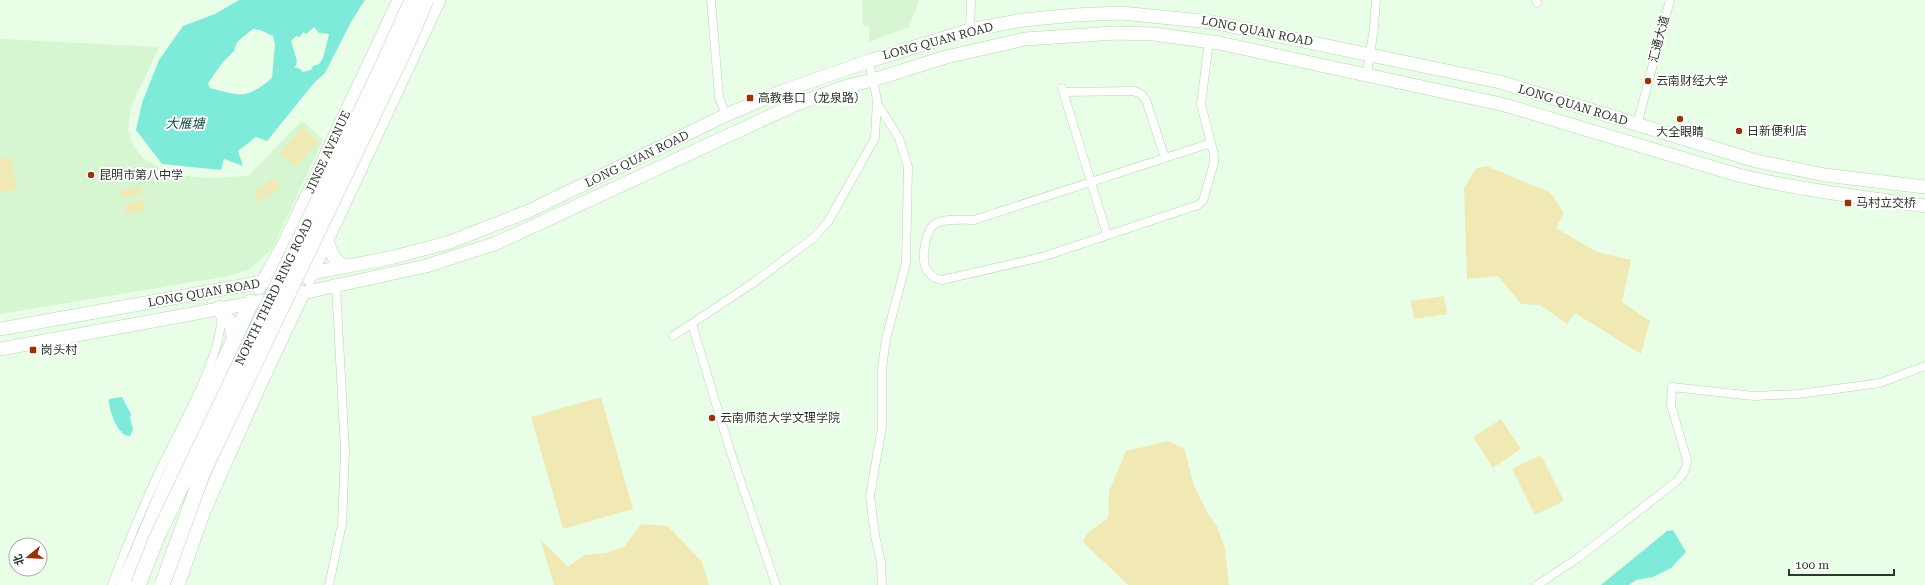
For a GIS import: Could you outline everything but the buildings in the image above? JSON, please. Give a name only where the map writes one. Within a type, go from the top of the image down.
[{"type":"highway","name":"NORTH THIRD RING ROAD","points":[[138,585],[157,537],[412,0]]},
{"type":"highway","name":"NORTH THIRD RING ROAD","points":[[162,585],[203,472],[426,0]]},
{"type":"highway","points":[[177,585],[203,511],[257,389],[302,293]]},
{"type":"highway","points":[[124,585],[165,487],[251,302]]},
{"type":"highway","points":[[219,308],[232,326],[234,340]]},
{"type":"main road","name":"JINSE AVENUE","points":[[251,302],[285,242],[310,191],[399,0]]},
{"type":"main road","points":[[302,293],[439,0]]},
{"type":"main road","name":"LONG QUAN ROAD","points":[[0,329],[312,274],[394,257],[458,240],[529,211],[726,115],[783,91],[869,60],[970,30],[1023,20],[1075,15],[1121,13],[1212,22],[1500,82],[1636,125],[1756,161],[1786,168],[1925,187]]},
{"type":"main road","name":"LONG QUAN ROAD","points":[[0,349],[302,293],[426,266],[497,243],[792,106],[847,86],[873,80],[946,57],[1025,38],[1115,33],[1154,34],[1209,41],[1505,105],[1738,175],[1772,183],[1817,192],[1925,206]]},
{"type":"main road","points":[[310,191],[312,202],[321,210],[332,211],[342,206]]},
{"type":"main road","points":[[327,241],[330,253],[336,261],[345,266]]},
{"type":"street","points":[[711,0],[718,97],[726,115]]},
{"type":"street","points":[[970,30],[971,0]]},
{"type":"street","points":[[1367,74],[1376,0]]},
{"type":"street","name":"汇通大道","points":[[1636,125],[1670,0]]},
{"type":"street","points":[[1209,41],[1201,104],[1211,143],[1214,155],[1214,163],[1203,201],[1193,207],[1107,234],[1042,257],[942,280],[935,278],[926,267],[924,259],[928,232],[930,226],[937,222],[974,220],[1211,143]]},
{"type":"street","points":[[673,336],[753,283],[812,239],[828,222],[875,138],[878,105],[869,60]]},
{"type":"street","points":[[1107,234],[1063,90],[1134,91],[1141,94],[1148,104],[1165,158]]},
{"type":"street","points":[[878,105],[899,138],[908,166],[906,263],[886,339],[882,368],[882,427],[870,496],[875,536],[881,562],[882,585]]},
{"type":"street","points":[[329,585],[342,524],[345,451],[336,286]]},
{"type":"street","points":[[112,585],[158,474],[206,374],[221,333],[222,323],[219,308]]},
{"type":"street","points":[[692,324],[730,450],[776,585]]},
{"type":"street","points":[[1537,585],[1578,558],[1684,474],[1687,466],[1687,460],[1671,405],[1672,387],[1754,396],[1805,394],[1880,383],[1925,366]]},
{"type":"shaded area","points":[[862,0],[919,0],[909,27],[869,42],[869,26],[863,26]]},
{"type":"shaded area","name":"昆明市第八中学","points":[[0,39],[159,47],[131,107],[128,130],[133,146],[144,159],[171,174],[205,178],[248,176],[302,121],[323,140],[272,249],[249,270],[223,277],[0,314]]},
{"type":"shaded area","points":[[303,127],[318,142],[295,167],[280,153]]},
{"type":"shaded area","points":[[11,157],[17,189],[0,192],[0,159]]},
{"type":"shaded area","points":[[1487,166],[1551,193],[1564,213],[1556,228],[1597,252],[1631,260],[1622,302],[1650,321],[1641,354],[1575,313],[1567,324],[1540,305],[1521,304],[1498,276],[1467,279],[1464,188],[1476,168]]},
{"type":"shaded area","points":[[273,178],[280,187],[260,202],[253,193]]},
{"type":"shaded area","points":[[140,186],[142,194],[122,198],[121,190]]},
{"type":"shaded area","points":[[144,200],[146,210],[127,215],[124,205]]},
{"type":"shaded area","points":[[1444,296],[1447,314],[1414,319],[1411,301]]},
{"type":"shaded area","points":[[601,397],[633,509],[563,529],[531,417]]},
{"type":"shaded area","points":[[1501,419],[1521,449],[1493,468],[1473,437]]},
{"type":"shaded area","points":[[1168,441],[1184,448],[1194,486],[1208,514],[1217,526],[1225,549],[1229,585],[1128,585],[1083,542],[1087,533],[1108,518],[1109,491],[1126,451]]},
{"type":"shaded area","points":[[1541,455],[1564,501],[1535,515],[1512,469]]},
{"type":"shaded area","points":[[641,524],[668,526],[702,562],[709,585],[554,585],[540,539],[568,567],[585,555],[606,553],[624,547]]},
{"type":"water","name":"大雁塘","points":[[239,0],[365,0],[351,22],[325,73],[314,83],[267,141],[256,137],[238,151],[243,166],[224,159],[221,170],[162,164],[136,130],[142,103],[159,60],[183,26],[215,14]],"holes":[[[314,27],[319,33],[329,34],[323,58],[319,64],[313,66],[311,70],[303,72],[299,68],[295,68],[297,61],[291,41],[296,36],[300,37],[303,32],[306,34]],[[253,29],[260,30],[273,36],[275,44],[272,78],[256,90],[249,93],[236,94],[210,88],[208,83],[223,62],[234,51],[237,42]]]},
{"type":"water","points":[[122,397],[131,414],[130,418],[133,429],[130,436],[122,432],[118,427],[110,409],[109,399]]},
{"type":"water","points":[[1673,530],[1686,552],[1671,568],[1653,577],[1636,580],[1629,585],[1601,585],[1667,531]]},
{"type":"place","name":"云南财经大学","points":[[1648,81]]},
{"type":"place","name":"高教巷口（龙泉路）","points":[[750,98]]},
{"type":"place","name":"大全眼睛","points":[[1680,119]]},
{"type":"place","name":"日新便利店","points":[[1739,131]]},
{"type":"place","name":"昆明市第八中学","points":[[91,175]]},
{"type":"place","name":"马村立交桥","points":[[1848,203]]},
{"type":"place","name":"岗头村","points":[[33,350]]},
{"type":"place","name":"云南师范大学文理学院","points":[[712,418]]}]
